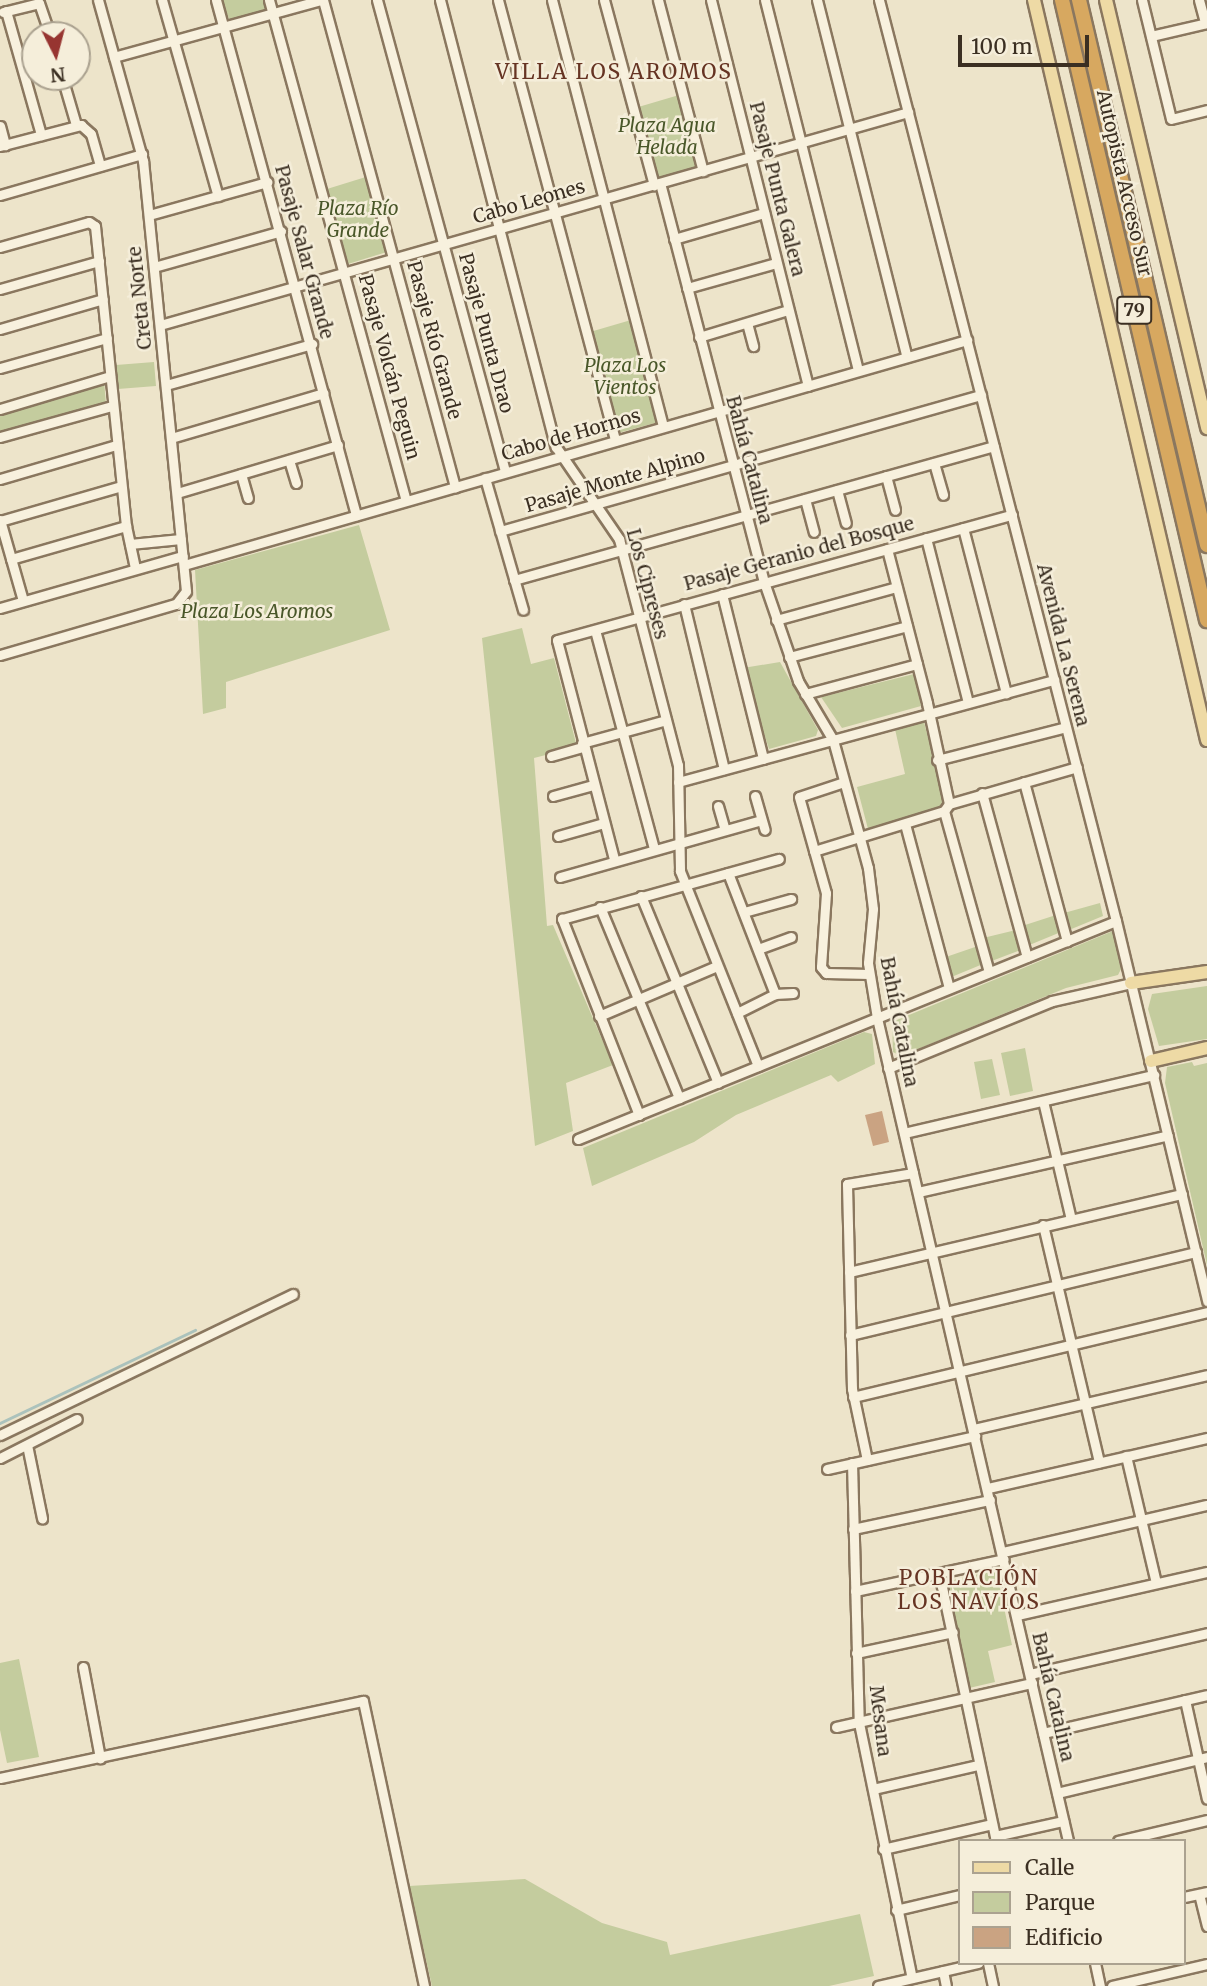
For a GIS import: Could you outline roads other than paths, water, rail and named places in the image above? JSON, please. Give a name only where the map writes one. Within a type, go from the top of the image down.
[{"type":"highway","name":"Autopista Acceso Sur","points":[[1062,0],[1207,620]]},
{"type":"highway","name":"Autopista Acceso Sur","points":[[1079,0],[1207,545]]},
{"type":"main road","points":[[1034,0],[1207,740]]},
{"type":"main road","points":[[1106,0],[1207,428]]},
{"type":"main road","points":[[1131,983],[1207,972]]},
{"type":"main road","points":[[1151,1061],[1207,1048]]},
{"type":"street","name":"Creta Norte","points":[[0,655],[184,598],[177,493],[142,154],[98,0]]},
{"type":"street","points":[[162,0],[218,196]]},
{"type":"street","name":"Pasaje Salar Grande","points":[[216,0],[312,344],[356,515]]},
{"type":"street","name":"Pasaje Volcán Peguin","points":[[269,0],[346,272],[405,501]]},
{"type":"street","points":[[114,57],[322,0]]},
{"type":"street","name":"Pasaje Río Grande","points":[[322,0],[455,487]]},
{"type":"street","name":"Pasaje Punta Drao","points":[[377,0],[505,472]]},
{"type":"street","name":"Los Cipreses","points":[[440,0],[503,228],[560,457],[614,526],[621,550],[666,720],[678,782],[676,843],[685,885],[758,1066]]},
{"type":"street","points":[[498,0],[615,441]]},
{"type":"street","points":[[552,0],[663,427]]},
{"type":"street","name":"Bahía Catalina","points":[[604,0],[674,239],[764,582],[789,657],[805,694],[833,740],[859,838],[873,896],[869,974],[877,1018],[1068,1839]]},
{"type":"street","points":[[658,0],[703,171]]},
{"type":"street","name":"Pasaje Punta Galera","points":[[712,0],[808,386]]},
{"type":"street","points":[[765,0],[858,371]]},
{"type":"street","points":[[817,0],[907,357]]},
{"type":"street","name":"Avenida La Serena","points":[[879,0],[1116,920],[1207,1301]]},
{"type":"street","points":[[1142,0],[1171,119],[1207,110]]},
{"type":"street","points":[[1151,36],[1206,23],[1199,0]]},
{"type":"street","points":[[41,135],[3,12],[39,3],[45,21]]},
{"type":"street","points":[[66,91],[76,125],[91,134],[100,166]]},
{"type":"street","name":"Cabo Leones","points":[[160,325],[908,112]]},
{"type":"street","points":[[0,126],[3,145],[76,125]]},
{"type":"street","points":[[0,195],[142,154]]},
{"type":"street","points":[[149,215],[267,182]]},
{"type":"street","points":[[674,239],[764,213]]},
{"type":"street","points":[[0,247],[93,223],[121,486],[135,568]]},
{"type":"street","points":[[154,267],[281,231]]},
{"type":"street","points":[[0,289],[99,261]]},
{"type":"street","points":[[687,288],[776,263]]},
{"type":"street","points":[[0,329],[103,299]]},
{"type":"street","points":[[699,337],[788,310]]},
{"type":"street","points":[[747,323],[753,346]]},
{"type":"street","points":[[0,368],[107,338]]},
{"type":"street","name":"Cabo de Hornos","points":[[0,608],[135,568],[183,560],[356,515],[967,340]]},
{"type":"street","points":[[166,385],[312,344]]},
{"type":"street","points":[[0,409],[110,376]]},
{"type":"street","points":[[171,438],[324,393]]},
{"type":"street","name":"Pasaje Monte Alpino","points":[[500,531],[981,395]]},
{"type":"street","points":[[0,437],[112,406]]},
{"type":"street","points":[[0,479],[117,445]]},
{"type":"street","points":[[177,493],[338,445]]},
{"type":"street","points":[[514,580],[994,446]]},
{"type":"street","points":[[289,460],[296,483]]},
{"type":"street","points":[[934,463],[943,495]]},
{"type":"street","points":[[241,474],[248,498]]},
{"type":"street","points":[[886,476],[895,510]]},
{"type":"street","points":[[485,478],[523,610]]},
{"type":"street","points":[[23,601],[0,520],[121,486]]},
{"type":"street","points":[[837,490],[846,523]]},
{"type":"street","points":[[805,499],[814,532]]},
{"type":"street","name":"Pasaje Geranio del Bosque","points":[[583,745],[556,642],[1012,514]]},
{"type":"street","points":[[11,559],[126,526]]},
{"type":"street","points":[[963,528],[1006,693]]},
{"type":"street","points":[[130,544],[181,538]]},
{"type":"street","points":[[926,538],[968,704]]},
{"type":"street","points":[[887,549],[917,664],[947,808],[989,972]]},
{"type":"street","points":[[776,620],[897,587]]},
{"type":"street","points":[[722,594],[763,759]]},
{"type":"street","points":[[684,604],[724,769]]},
{"type":"street","points":[[789,657],[907,626]]},
{"type":"street","points":[[595,630],[654,849]]},
{"type":"street","points":[[805,694],[917,664]]},
{"type":"street","points":[[678,782],[1054,680]]},
{"type":"street","points":[[551,756],[666,720]]},
{"type":"street","points":[[937,760],[1066,727]]},
{"type":"street","points":[[583,745],[614,859]]},
{"type":"street","points":[[814,851],[905,824],[982,793],[1077,767]]},
{"type":"street","points":[[844,782],[800,795],[826,900],[822,971],[869,974]]},
{"type":"street","points":[[1024,782],[1067,941]]},
{"type":"street","points":[[554,796],[593,785]]},
{"type":"street","points":[[982,793],[1027,957]]},
{"type":"street","points":[[755,796],[765,830]]},
{"type":"street","points":[[718,806],[724,830]]},
{"type":"street","points":[[560,877],[614,859],[761,820]]},
{"type":"street","points":[[558,836],[604,823]]},
{"type":"street","points":[[905,824],[949,989]]},
{"type":"street","points":[[639,1115],[562,919],[779,859]]},
{"type":"street","points":[[728,873],[775,995]]},
{"type":"street","points":[[641,896],[718,1083]]},
{"type":"street","points":[[744,912],[792,898]]},
{"type":"street","points":[[600,907],[679,1098]]},
{"type":"street","points":[[578,1139],[1116,920]]},
{"type":"street","points":[[758,949],[792,937]]},
{"type":"street","points":[[599,1016],[718,966]]},
{"type":"street","points":[[888,1068],[1052,1001],[1131,983]]},
{"type":"street","points":[[737,1013],[775,995],[793,993]]},
{"type":"street","points":[[904,1133],[1154,1075]]},
{"type":"street","points":[[1043,1101],[1071,1219]]},
{"type":"street","points":[[918,1192],[1168,1135]]},
{"type":"street","points":[[867,1460],[853,1397],[849,1181],[914,1173]]},
{"type":"street","points":[[849,1272],[1182,1194]]},
{"type":"street","points":[[1043,1225],[1099,1462]]},
{"type":"street","points":[[850,1335],[1196,1252]]},
{"type":"street","points":[[0,1435],[293,1294]]},
{"type":"street","points":[[853,1397],[1207,1312]]},
{"type":"street","points":[[827,1469],[1085,1403],[1207,1375]]},
{"type":"street","points":[[0,1458],[77,1419]]},
{"type":"street","points":[[988,1488],[1207,1438]]},
{"type":"street","points":[[27,1445],[42,1518]]},
{"type":"street","points":[[1126,1456],[1156,1583]]},
{"type":"street","name":"Mesana","points":[[852,1463],[859,1723],[883,1849],[912,1978]]},
{"type":"street","points":[[853,1529],[990,1500]]},
{"type":"street","points":[[855,1591],[939,1573],[1207,1505]]},
{"type":"street","points":[[1017,1615],[1207,1572]]},
{"type":"street","points":[[939,1573],[995,1838],[1063,1821]]},
{"type":"street","points":[[856,1653],[953,1632]]},
{"type":"street","points":[[836,1727],[965,1698],[1031,1678],[1207,1633]]},
{"type":"street","points":[[83,1667],[100,1758]]},
{"type":"street","points":[[1043,1733],[1207,1695]]},
{"type":"street","points":[[1185,1700],[1202,1758],[1207,1800]]},
{"type":"street","points":[[0,1778],[363,1702],[424,1986]]},
{"type":"street","points":[[1057,1793],[1202,1758]]},
{"type":"street","points":[[873,1789],[978,1765]]},
{"type":"street","points":[[1126,1839],[1207,1820]]},
{"type":"street","points":[[883,1849],[992,1825]]},
{"type":"street","points":[[1203,1893],[1207,1926]]},
{"type":"street","points":[[896,1910],[958,1895]]},
{"type":"street","points":[[1112,1986],[1207,1964]]},
{"type":"street","points":[[878,1986],[899,1984],[912,1978],[969,1965]]},
{"type":"street","points":[[988,1965],[993,1986]]},
{"type":"street","points":[[1095,1965],[1100,1986]]},
{"type":"street","points":[[943,1971],[946,1986]]},
{"type":"waterway","points":[[0,1423],[195,1330]]},
{"type":"district","name":"VILLA LOS AROMOS","points":[[614,72]]},
{"type":"district","name":"POBLACIÓN LOS NAVÍOS","points":[[969,1590]]},
{"type":"park label","name":"Plaza Agua Helada","points":[[667,137]]},
{"type":"park label","name":"Plaza Río Grande","points":[[358,220]]},
{"type":"park label","name":"Plaza Los Vientos","points":[[625,377]]},
{"type":"park label","name":"Plaza Los Aromos","points":[[257,612]]}]
